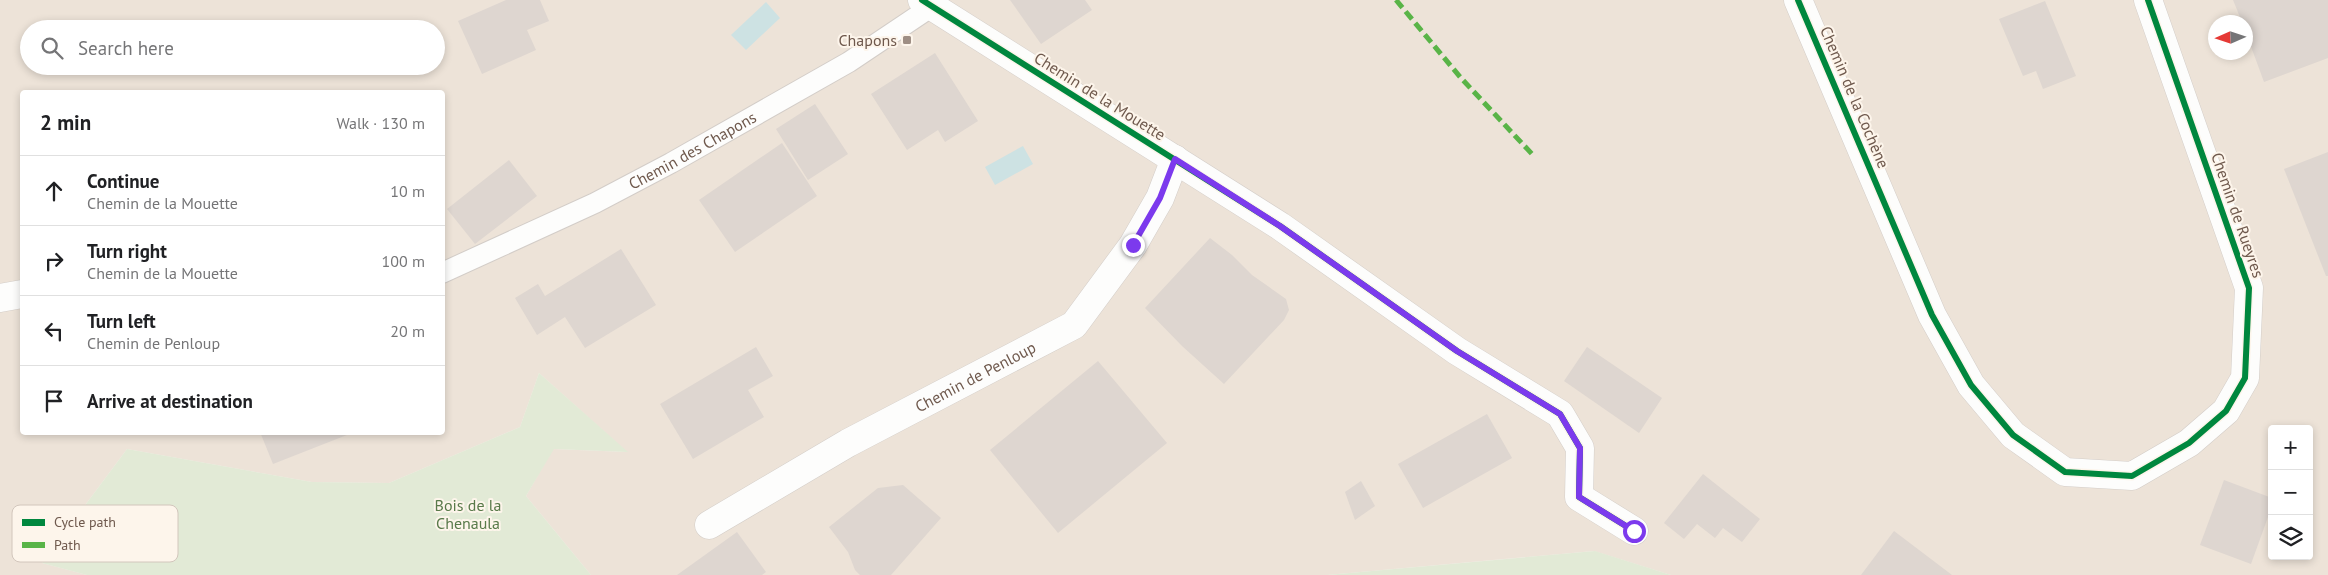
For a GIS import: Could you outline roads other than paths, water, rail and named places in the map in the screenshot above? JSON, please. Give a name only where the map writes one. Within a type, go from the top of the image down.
[{"type":"street","name":"Chemin de la Cochène","points":[[1798,0],[1932,315],[1971,385],[2013,435],[2065,472]]},
{"type":"street","name":"Chemin de Rueyres","points":[[2065,472],[2132,476],[2189,443],[2226,411],[2245,378],[2249,288],[2148,0]]},
{"type":"street","name":"Chemin de la Mouette","points":[[926,4],[1280,226],[1457,351],[1560,414],[1580,448],[1579,497],[1634,531]]},
{"type":"street","name":"Chemin de Penloup","points":[[709,525],[848,443],[1074,325],[1133,245],[1160,198],[1175,159]]},
{"type":"street","points":[[0,298],[20,294]]},
{"type":"lane","name":"Chemin des Chapons","points":[[445,273],[595,203],[671,163],[848,62],[926,4]]},
{"type":"place","name":"Chapons","points":[[907,40]]},
{"type":"park label","name":"Bois de la Chenaula","points":[[468,514]]}]
